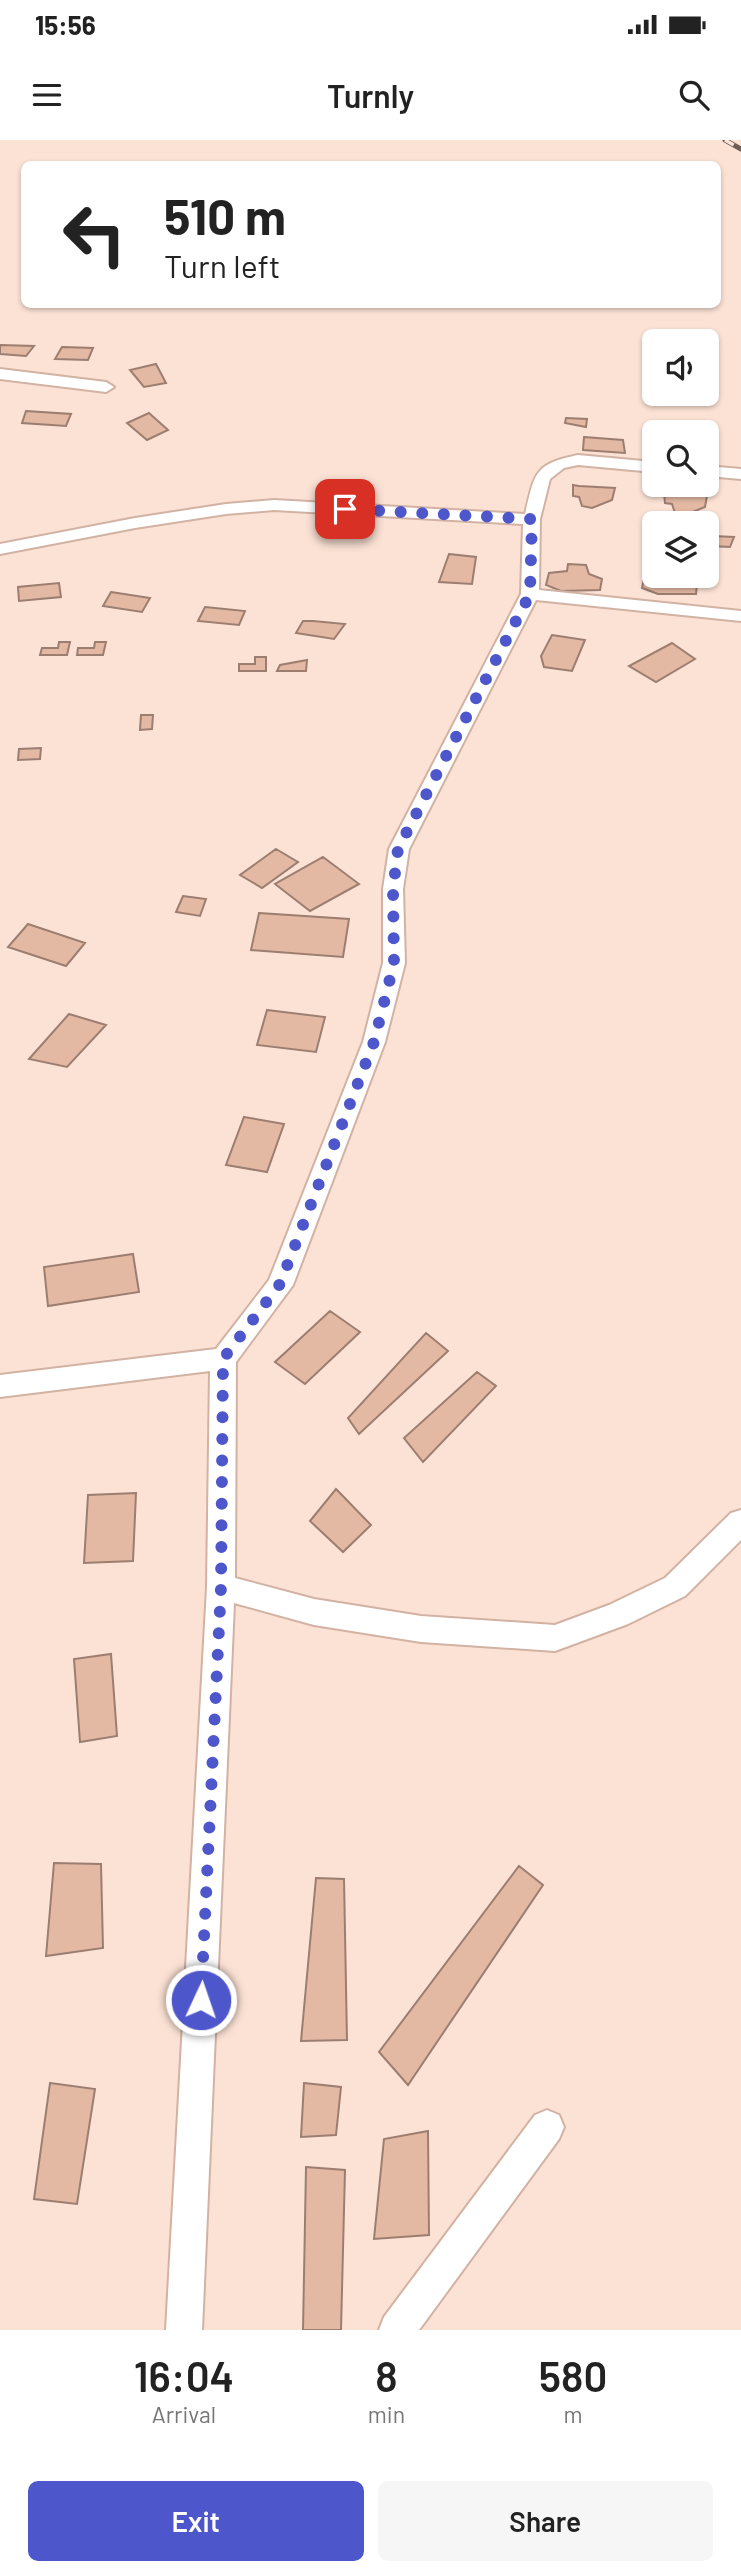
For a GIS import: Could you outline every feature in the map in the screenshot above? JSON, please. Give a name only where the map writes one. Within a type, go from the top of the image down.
[{"type":"street","points":[[0,374],[106,387]]},
{"type":"street","points":[[184,2330],[221,1587],[223,1359],[280,1284],[374,1042],[394,963],[393,889],[398,849],[530,594],[532,519],[542,477],[559,464],[578,460],[642,466]]},
{"type":"street","points":[[719,472],[741,474]]},
{"type":"street","points":[[0,550],[135,523],[226,509],[274,505],[532,519]]},
{"type":"street","points":[[530,594],[741,616]]},
{"type":"street","points":[[0,1386],[223,1359]]},
{"type":"street","points":[[221,1587],[314,1612],[421,1629],[555,1638],[618,1615],[675,1587],[741,1522]]},
{"type":"street","points":[[397,2330],[547,2126]]},
{"type":"building","points":[[0,345],[34,346],[26,356],[0,354]]},
{"type":"building","points":[[62,347],[93,348],[88,360],[55,359]]},
{"type":"building","points":[[156,364],[166,383],[144,387],[130,370]]},
{"type":"building","points":[[26,411],[71,414],[66,426],[22,423]]},
{"type":"building","points":[[149,413],[168,430],[147,440],[127,423]]},
{"type":"building","points":[[566,418],[587,419],[586,427],[565,423]]},
{"type":"building","points":[[584,437],[623,440],[625,453],[583,450]]},
{"type":"building","points":[[573,485],[615,488],[612,500],[592,508],[582,506],[579,497],[573,496]]},
{"type":"building","points":[[664,497],[707,497],[705,507],[695,511],[674,511],[672,504],[665,503]]},
{"type":"building","points":[[719,536],[734,537],[730,547],[719,546]]},
{"type":"building","points":[[449,554],[476,557],[472,584],[439,582]]},
{"type":"building","points":[[568,564],[586,565],[589,574],[602,579],[600,590],[561,591],[546,585],[549,573],[567,571]]},
{"type":"building","points":[[59,583],[61,597],[19,601],[18,587]]},
{"type":"building","points":[[642,588],[697,588],[696,594],[658,594]]},
{"type":"building","points":[[111,592],[150,598],[142,612],[103,606]]},
{"type":"building","points":[[205,607],[245,611],[239,625],[198,621]]},
{"type":"building","points":[[303,621],[345,624],[334,639],[296,633]]},
{"type":"building","points":[[552,635],[585,640],[572,671],[544,667],[541,656]]},
{"type":"building","points":[[59,642],[70,642],[67,655],[40,655],[42,648],[58,648]]},
{"type":"building","points":[[95,642],[106,642],[103,655],[77,655],[78,648],[94,648]]},
{"type":"building","points":[[672,643],[695,659],[656,682],[629,666]]},
{"type":"building","points":[[255,657],[266,657],[266,671],[239,671],[239,664],[255,664]]},
{"type":"building","points":[[307,660],[306,671],[277,671],[280,665]]},
{"type":"building","points":[[141,715],[153,715],[152,729],[140,730]]},
{"type":"building","points":[[41,748],[40,759],[18,760],[19,749]]},
{"type":"building","points":[[276,849],[298,862],[262,888],[240,875]]},
{"type":"building","points":[[323,857],[359,884],[310,911],[275,884]]},
{"type":"building","points":[[183,896],[206,899],[200,916],[176,912]]},
{"type":"building","points":[[259,913],[349,919],[343,957],[251,950]]},
{"type":"building","points":[[28,924],[85,943],[66,966],[8,947]]},
{"type":"building","points":[[267,1010],[325,1017],[316,1052],[257,1045]]},
{"type":"building","points":[[69,1014],[106,1025],[67,1067],[29,1059]]},
{"type":"building","points":[[244,1117],[284,1124],[267,1172],[226,1165]]},
{"type":"building","points":[[133,1254],[139,1292],[48,1306],[44,1267]]},
{"type":"building","points":[[330,1311],[360,1332],[305,1384],[275,1362]]},
{"type":"building","points":[[426,1333],[448,1351],[359,1434],[348,1418]]},
{"type":"building","points":[[477,1372],[496,1386],[423,1462],[404,1438]]},
{"type":"building","points":[[336,1489],[371,1525],[343,1552],[310,1521]]},
{"type":"building","points":[[136,1493],[133,1561],[84,1563],[88,1495]]},
{"type":"building","points":[[111,1654],[117,1736],[80,1742],[74,1659]]},
{"type":"building","points":[[54,1863],[101,1864],[103,1948],[46,1956]]},
{"type":"building","points":[[519,1866],[543,1885],[408,2085],[379,2052]]},
{"type":"building","points":[[316,1878],[344,1879],[347,2040],[301,2041]]},
{"type":"building","points":[[50,2083],[95,2089],[77,2204],[34,2199]]},
{"type":"building","points":[[304,2083],[341,2087],[336,2135],[301,2137]]},
{"type":"building","points":[[428,2131],[429,2235],[374,2239],[384,2139]]},
{"type":"building","points":[[306,2167],[345,2170],[341,2330],[303,2330]]},
{"type":"railway","points":[[725,140],[741,149]]},
{"type":"route","points":[[201,2000],[221,1587],[223,1359],[280,1284],[374,1042],[394,963],[393,889],[398,849],[530,594],[532,519],[345,509]]}]
